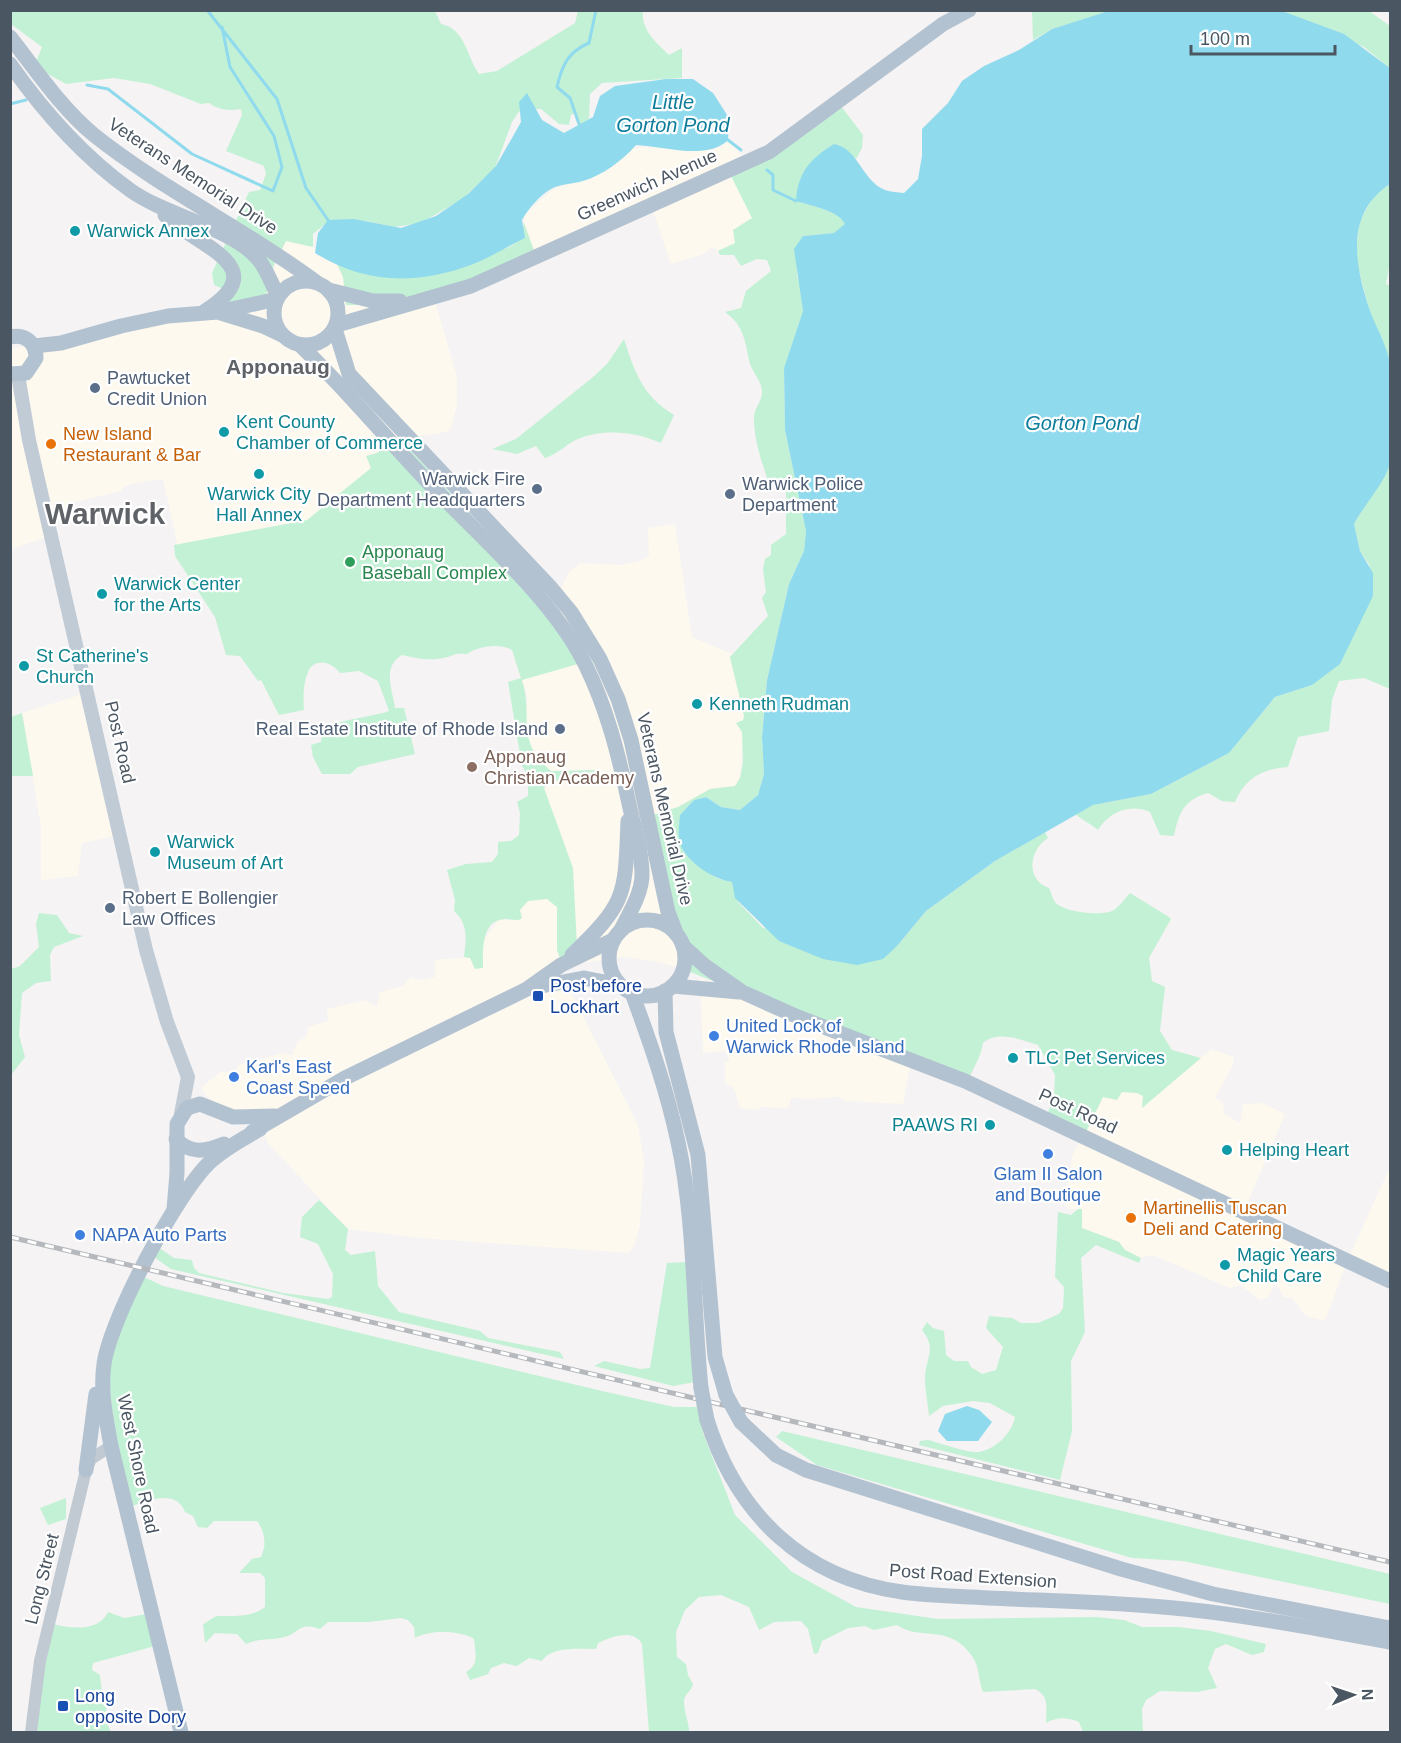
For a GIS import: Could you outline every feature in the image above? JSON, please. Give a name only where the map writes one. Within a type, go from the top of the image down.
[{"type":"main road","name":"Greenwich Avenue","points":[[336,327],[412,301],[471,286],[769,152],[943,24],[969,10]]},
{"type":"main road","name":"Veterans Memorial Drive","points":[[10,37],[52,90],[92,133],[135,165],[290,262],[323,286]]},
{"type":"main road","name":"Veterans Memorial Drive","points":[[10,64],[30,91],[85,152],[130,190],[156,207],[248,248],[261,261],[278,297]]},
{"type":"main road","points":[[156,207],[175,226],[228,260],[233,270],[233,286],[225,299],[211,313]]},
{"type":"main road","points":[[35,352],[121,326],[168,316],[211,313],[278,297],[295,283],[323,286],[338,306],[336,327],[326,339],[314,345],[300,345],[263,326],[211,313]]},
{"type":"main road","name":"Greenwich Avenue","points":[[323,286],[373,301],[412,301]]},
{"type":"main road","points":[[278,297],[274,317],[282,335]]},
{"type":"main road","name":"Veterans Memorial Drive","points":[[336,327],[349,374],[551,588],[571,612],[600,659],[618,699],[631,740],[668,912],[679,939]]},
{"type":"main road","points":[[10,337],[20,336],[28,339],[35,352],[27,373],[14,375]]},
{"type":"main road","name":"Veterans Memorial Drive","points":[[300,345],[342,385],[425,479],[559,622],[586,664],[606,711],[620,759],[642,877],[634,904],[617,935]]},
{"type":"main road","name":"Post Road","points":[[14,375],[146,950],[167,1022],[188,1077],[176,1138]]},
{"type":"main road","points":[[561,965],[605,922],[619,900],[625,884],[627,865],[628,800]]},
{"type":"main road","name":"Post Road","points":[[617,935],[637,921],[655,920],[679,939],[705,966],[742,992],[798,1017],[965,1081],[1390,1281]]},
{"type":"main road","points":[[176,1138],[184,1148],[207,1151],[260,1129],[276,1116],[364,1068],[527,989],[561,965],[617,935]]},
{"type":"main road","points":[[617,935],[609,964],[626,989]]},
{"type":"main road","points":[[669,988],[684,967],[679,939]]},
{"type":"main road","points":[[527,989],[584,978],[626,989]]},
{"type":"main road","name":"Post Road","points":[[626,989],[655,995],[669,988],[742,992]]},
{"type":"main road","name":"Post Road Extension","points":[[669,988],[666,1032],[698,1155],[715,1357],[726,1395],[741,1422],[776,1455],[806,1470],[1132,1572],[1213,1594],[1390,1628]]},
{"type":"main road","name":"Post Road Extension","points":[[626,989],[659,1067],[679,1143],[686,1190],[701,1388],[707,1420],[714,1444],[743,1499],[772,1533],[803,1557],[842,1576],[877,1588],[938,1595],[1184,1609],[1390,1642]]},
{"type":"main road","points":[[181,1114],[187,1108],[200,1104],[233,1117],[276,1116]]},
{"type":"main road","name":"West Shore Road","points":[[181,1732],[111,1446],[102,1399],[104,1365],[109,1340],[124,1302],[173,1215],[209,1163],[227,1148],[260,1129]]},
{"type":"main road","name":"West Shore Road","points":[[173,1215],[177,1173],[176,1138]]},
{"type":"main road","points":[[86,1470],[95,1399],[104,1365]]},
{"type":"street","points":[[86,1470],[91,1459],[111,1446]]},
{"type":"street","name":"Long Street","points":[[31,1732],[40,1661],[86,1470]]},
{"type":"shaded area","points":[[730,141],[747,162],[729,172],[753,218],[740,225],[736,243],[718,251],[712,247],[704,254],[671,264],[652,208],[536,256],[524,223],[524,215],[552,190],[610,166],[629,148],[694,145],[713,150]]},
{"type":"shaded area","points":[[286,241],[313,247],[336,262],[343,277],[346,304],[434,298],[457,377],[457,405],[451,428],[446,432],[400,439],[372,472],[317,520],[296,528],[178,547],[163,479],[131,484],[122,488],[121,491],[75,502],[67,509],[44,515],[47,537],[11,549],[11,349],[167,316],[266,287]]},
{"type":"shaded area","points":[[675,524],[692,637],[732,654],[730,657],[744,716],[740,778],[735,786],[710,789],[678,807],[664,810],[668,889],[680,968],[654,961],[623,957],[582,963],[544,788],[548,783],[596,771],[551,771],[538,760],[530,749],[525,724],[527,696],[522,680],[568,573],[580,563],[620,565],[639,561],[649,556],[648,528]]},
{"type":"shaded area","points":[[83,694],[116,836],[82,843],[78,876],[41,880],[41,828],[22,713]]},
{"type":"shaded area","points":[[547,899],[557,907],[557,950],[564,969],[562,974],[638,1125],[644,1160],[640,1225],[634,1246],[628,1253],[421,1238],[348,1229],[268,1143],[259,1126],[215,1105],[203,1092],[201,1088],[220,1072],[234,1072],[240,1064],[281,1053],[292,1055],[298,1041],[306,1037],[308,1027],[328,1021],[327,1009],[365,1000],[377,1007],[380,992],[403,986],[411,977],[421,980],[435,977],[434,963],[437,959],[470,958],[499,920],[519,920],[520,910],[528,901]]},
{"type":"shaded area","points":[[700,978],[911,1061],[903,1104],[846,1101],[838,1097],[807,1099],[792,1097],[788,1108],[761,1107],[757,1110],[740,1108],[734,1088],[725,1083],[725,1063],[730,1060],[725,1051],[703,1053]]},
{"type":"shaded area","points":[[1212,1049],[1234,1057],[1233,1065],[1215,1098],[1223,1103],[1224,1114],[1240,1123],[1243,1104],[1262,1103],[1285,1114],[1245,1209],[1348,1259],[1390,1167],[1390,1281],[1347,1261],[1325,1321],[1306,1316],[1292,1298],[1284,1297],[1275,1283],[1268,1298],[1260,1300],[1241,1285],[1230,1288],[1153,1255],[1141,1258],[1125,1250],[1119,1242],[1082,1228],[1082,1209],[1068,1209],[1065,1204],[1072,1156],[1103,1097],[1117,1100],[1122,1092],[1137,1093],[1143,1096],[1142,1107],[1171,1080]]},
{"type":"green space","points":[[10,11],[435,11],[441,24],[456,31],[461,37],[479,74],[497,71],[575,23],[578,11],[643,11],[647,30],[669,55],[682,48],[682,78],[602,83],[590,94],[589,119],[581,125],[576,113],[571,115],[569,125],[559,124],[541,109],[521,109],[512,122],[495,168],[462,199],[421,223],[394,227],[366,221],[330,220],[313,234],[313,247],[286,241],[272,269],[264,304],[224,310],[223,289],[214,285],[212,273],[249,192],[260,190],[266,174],[264,166],[226,151],[242,115],[241,109],[224,109],[209,103],[201,104],[150,84],[114,78],[66,84],[39,69],[36,62],[42,47],[11,24]]},
{"type":"green space","points":[[1032,11],[1112,11],[1052,29],[1033,40]]},
{"type":"green space","points":[[1282,11],[1369,11],[1390,26],[1390,68],[1364,47]]},
{"type":"green space","points":[[841,106],[863,135],[862,148],[856,159],[838,145],[797,201],[831,212],[846,224],[835,233],[803,236],[797,275],[803,311],[784,368],[785,430],[806,531],[804,551],[789,584],[767,680],[762,737],[764,774],[758,795],[740,810],[721,807],[706,797],[694,800],[680,815],[683,849],[711,874],[732,882],[739,903],[763,928],[897,946],[926,911],[995,861],[1045,832],[1048,838],[1036,850],[1033,857],[1033,872],[1036,879],[1049,888],[1059,906],[1074,911],[1109,912],[1114,910],[1130,893],[1169,917],[1171,919],[1149,958],[1152,981],[1165,987],[1160,1031],[1172,1050],[1201,1058],[1142,1108],[1143,1096],[1137,1093],[1122,1092],[1117,1100],[1103,1097],[1085,1134],[1046,1117],[1054,1097],[1055,1075],[1038,1045],[1010,1037],[989,1039],[983,1043],[968,1081],[680,968],[669,900],[647,817],[678,807],[710,789],[735,786],[740,778],[743,762],[742,732],[736,723],[743,720],[744,716],[730,657],[768,616],[762,598],[766,592],[763,569],[765,559],[771,555],[771,545],[786,534],[786,489],[781,483],[770,487],[754,428],[754,416],[761,397],[761,386],[750,364],[740,329],[732,317],[725,312],[741,308],[746,291],[771,271],[767,260],[757,259],[741,266],[734,255],[720,255],[718,251],[735,243],[733,230],[752,218],[729,172]]},
{"type":"green space","points":[[1390,184],[1390,262],[1386,284],[1390,286],[1390,362],[1370,313],[1355,256],[1360,221],[1374,195]]},
{"type":"green space","points":[[524,223],[536,256],[471,287],[377,305],[346,305],[343,277],[336,262],[480,254],[511,246],[520,236]]},
{"type":"green space","points":[[624,339],[641,382],[654,399],[674,415],[661,443],[631,434],[599,433],[578,439],[545,458],[536,446],[517,454],[492,449],[516,439],[593,377],[607,364]]},
{"type":"green space","points":[[394,436],[400,439],[484,529],[585,662],[522,680],[529,738],[540,760],[551,771],[599,770],[548,783],[544,788],[573,868],[577,946],[582,963],[564,969],[557,950],[557,907],[547,899],[528,901],[520,910],[522,918],[519,920],[501,919],[493,923],[484,941],[483,968],[475,969],[470,958],[464,957],[465,932],[462,921],[454,911],[455,900],[447,870],[466,864],[492,862],[498,854],[498,842],[511,841],[519,835],[520,813],[517,802],[528,796],[528,775],[522,766],[508,682],[521,678],[512,650],[490,646],[467,654],[433,659],[402,655],[392,666],[391,686],[395,708],[404,708],[415,754],[358,767],[350,774],[322,774],[313,757],[311,745],[321,742],[322,731],[338,723],[389,711],[378,681],[359,671],[340,673],[329,664],[315,664],[308,672],[305,681],[304,710],[279,715],[261,680],[258,681],[240,656],[226,655],[215,617],[175,556],[174,545],[307,520],[371,468],[366,456],[377,453]]},
{"type":"green space","points":[[1390,463],[1390,689],[1364,678],[1339,681],[1332,700],[1329,731],[1298,737],[1288,767],[1270,770],[1255,776],[1244,787],[1235,802],[1222,801],[1208,793],[1193,799],[1184,808],[1174,836],[1160,835],[1150,812],[1142,809],[1128,809],[1114,814],[1098,830],[1075,814],[1093,805],[1151,794],[1229,753],[1275,697],[1312,685],[1370,566],[1360,551],[1354,524]]},
{"type":"green space","points":[[22,713],[33,776],[11,776],[11,717]]},
{"type":"green space","points":[[39,913],[57,915],[69,933],[83,936],[54,947],[50,955],[51,981],[36,983],[22,993],[19,1035],[25,1057],[11,1075],[11,969],[20,966],[39,947],[36,924]]},
{"type":"green space","points":[[319,1200],[348,1229],[345,1250],[351,1255],[375,1251],[378,1286],[399,1312],[480,1331],[488,1338],[560,1352],[564,1359],[171,1269],[151,1255],[155,1245],[174,1258],[192,1260],[194,1268],[199,1273],[283,1293],[328,1299],[332,1297],[333,1274],[318,1244],[300,1237],[302,1217]]},
{"type":"green space","points":[[1078,1209],[1082,1209],[1082,1228],[1119,1242],[1125,1250],[1141,1258],[1139,1263],[1096,1245],[1081,1258],[1085,1332],[1071,1361],[1072,1431],[1060,1480],[919,1445],[920,1441],[928,1440],[979,1452],[997,1444],[1011,1429],[1015,1417],[990,1403],[973,1401],[943,1406],[929,1416],[925,1377],[930,1348],[922,1330],[927,1322],[933,1328],[944,1331],[946,1355],[954,1361],[968,1361],[971,1367],[982,1374],[996,1370],[1003,1347],[986,1328],[989,1316],[1012,1318],[1021,1323],[1038,1323],[1059,1314],[1063,1308],[1064,1287],[1055,1277],[1058,1212],[1071,1215]]},
{"type":"green space","points":[[687,1262],[695,1382],[673,1386],[594,1366],[604,1361],[640,1369],[650,1368],[667,1263]]},
{"type":"green space","points":[[144,1277],[163,1286],[602,1391],[674,1407],[698,1407],[703,1433],[735,1515],[792,1572],[856,1607],[938,1619],[1096,1617],[1124,1620],[1142,1627],[1178,1627],[1211,1631],[1266,1644],[1264,1652],[1252,1655],[1226,1644],[1215,1649],[1208,1668],[1217,1688],[1197,1692],[1160,1691],[1146,1700],[1142,1709],[1143,1732],[1083,1732],[1079,1722],[1070,1719],[1062,1718],[1046,1723],[1045,1699],[1035,1689],[983,1692],[972,1656],[954,1639],[906,1630],[897,1625],[874,1630],[865,1626],[848,1628],[822,1641],[818,1653],[814,1654],[808,1629],[801,1621],[774,1622],[759,1630],[749,1607],[721,1595],[699,1597],[685,1610],[676,1632],[677,1657],[686,1664],[693,1684],[684,1701],[689,1732],[649,1732],[642,1644],[633,1636],[615,1636],[598,1643],[596,1649],[559,1651],[546,1656],[542,1661],[529,1658],[517,1666],[504,1663],[491,1668],[488,1674],[470,1680],[466,1672],[475,1662],[474,1639],[461,1634],[444,1632],[415,1638],[414,1627],[408,1620],[401,1618],[369,1622],[328,1622],[320,1629],[307,1626],[284,1637],[246,1644],[237,1634],[215,1633],[205,1643],[203,1624],[213,1618],[249,1614],[265,1607],[265,1578],[260,1573],[239,1573],[252,1559],[261,1557],[264,1538],[257,1521],[214,1521],[207,1528],[198,1527],[193,1516],[185,1512],[180,1504],[166,1498],[122,1509],[106,1350]]},
{"type":"green space","points":[[782,1431],[1390,1574],[1390,1604],[1183,1561],[1132,1558],[817,1465],[776,1437]]},
{"type":"green space","points":[[66,1498],[66,1519],[48,1525],[40,1508]]},
{"type":"green space","points":[[108,1612],[124,1618],[147,1614],[155,1646],[93,1663],[92,1670],[100,1675],[103,1704],[107,1709],[103,1715],[111,1732],[32,1732],[52,1624],[67,1627],[91,1626],[103,1619]]},
{"type":"water","name":"Gorton Pond","points":[[1112,10],[1282,11],[1344,34],[1390,68],[1390,184],[1375,196],[1365,210],[1357,242],[1360,276],[1370,311],[1388,355],[1392,381],[1390,462],[1380,484],[1354,524],[1360,551],[1373,573],[1373,596],[1340,664],[1312,685],[1275,697],[1229,753],[1151,794],[1093,805],[995,861],[926,911],[883,959],[857,965],[823,959],[779,941],[735,898],[732,882],[711,874],[697,865],[686,854],[679,840],[680,815],[694,800],[706,797],[721,807],[740,810],[758,795],[764,774],[762,737],[767,680],[789,584],[804,551],[806,531],[785,430],[784,368],[803,311],[794,249],[803,236],[834,233],[845,224],[842,219],[830,212],[796,201],[799,182],[812,161],[834,144],[849,152],[877,186],[887,191],[904,193],[918,179],[922,156],[922,129],[948,103],[962,81],[984,66],[1019,50],[1052,29]]},
{"type":"water","name":"Little Gorton Pond","points":[[666,79],[693,79],[713,93],[729,118],[728,140],[709,150],[697,151],[636,145],[625,157],[598,175],[555,187],[542,195],[522,220],[525,238],[462,268],[424,277],[386,278],[350,270],[315,253],[318,233],[328,220],[354,219],[401,228],[436,216],[468,194],[496,166],[521,122],[519,102],[527,93],[542,120],[564,133],[593,117],[600,96],[615,86]]},
{"type":"water","points":[[967,1406],[979,1410],[992,1422],[978,1441],[947,1441],[938,1431],[945,1414]]},
{"type":"waterway","points":[[207,10],[277,99],[306,188],[328,220]]},
{"type":"waterway","points":[[579,124],[570,98],[557,87],[567,60],[589,43],[596,10]]},
{"type":"waterway","points":[[87,85],[108,89],[192,154],[273,191],[282,167],[274,136],[230,67],[222,27]]},
{"type":"waterway","points":[[10,104],[26,100]]},
{"type":"waterway","points":[[728,140],[741,150]]},
{"type":"waterway","points":[[767,170],[773,175],[773,190],[796,201]]},
{"type":"railway","points":[[10,1237],[1390,1562]]},
{"type":"place","name":"Warwick Annex","points":[[75,231]]},
{"type":"place","name":"Pawtucket Credit Union","points":[[95,388]]},
{"type":"place","name":"Kent County Chamber of Commerce","points":[[224,432]]},
{"type":"place","name":"New Island Restaurant & Bar","points":[[51,444]]},
{"type":"place","name":"Warwick City Hall Annex","points":[[259,474]]},
{"type":"place","name":"Warwick Fire Department Headquarters","points":[[537,489]]},
{"type":"place","name":"Warwick Police Department","points":[[730,494]]},
{"type":"place","name":"Apponaug Baseball Complex","points":[[350,562]]},
{"type":"place","name":"Warwick Center for the Arts","points":[[102,594]]},
{"type":"place","name":"St Catherine's Church","points":[[24,666]]},
{"type":"place","name":"Kenneth Rudman","points":[[697,704]]},
{"type":"place","name":"Real Estate Institute of Rhode Island","points":[[560,729]]},
{"type":"place","name":"Apponaug Christian Academy","points":[[472,767]]},
{"type":"place","name":"Warwick Museum of Art","points":[[155,852]]},
{"type":"place","name":"Robert E Bollengier Law Offices","points":[[110,908]]},
{"type":"place","name":"Post before Lockhart","points":[[538,996]]},
{"type":"place","name":"United Lock of Warwick Rhode Island","points":[[714,1036]]},
{"type":"place","name":"TLC Pet Services","points":[[1013,1058]]},
{"type":"place","name":"Karl's East Coast Speed","points":[[234,1077]]},
{"type":"place","name":"PAAWS RI","points":[[990,1125]]},
{"type":"place","name":"Helping Heart","points":[[1227,1150]]},
{"type":"place","name":"Glam II Salon and Boutique","points":[[1048,1154]]},
{"type":"place","name":"Martinellis Tuscan Deli and Catering","points":[[1131,1218]]},
{"type":"place","name":"NAPA Auto Parts","points":[[80,1235]]},
{"type":"place","name":"Magic Years Child Care","points":[[1225,1265]]},
{"type":"place","name":"Long opposite Dory","points":[[63,1706]]},
{"type":"district","name":"Apponaug","points":[[278,367]]},
{"type":"district","name":"Warwick","points":[[105,514]]}]
